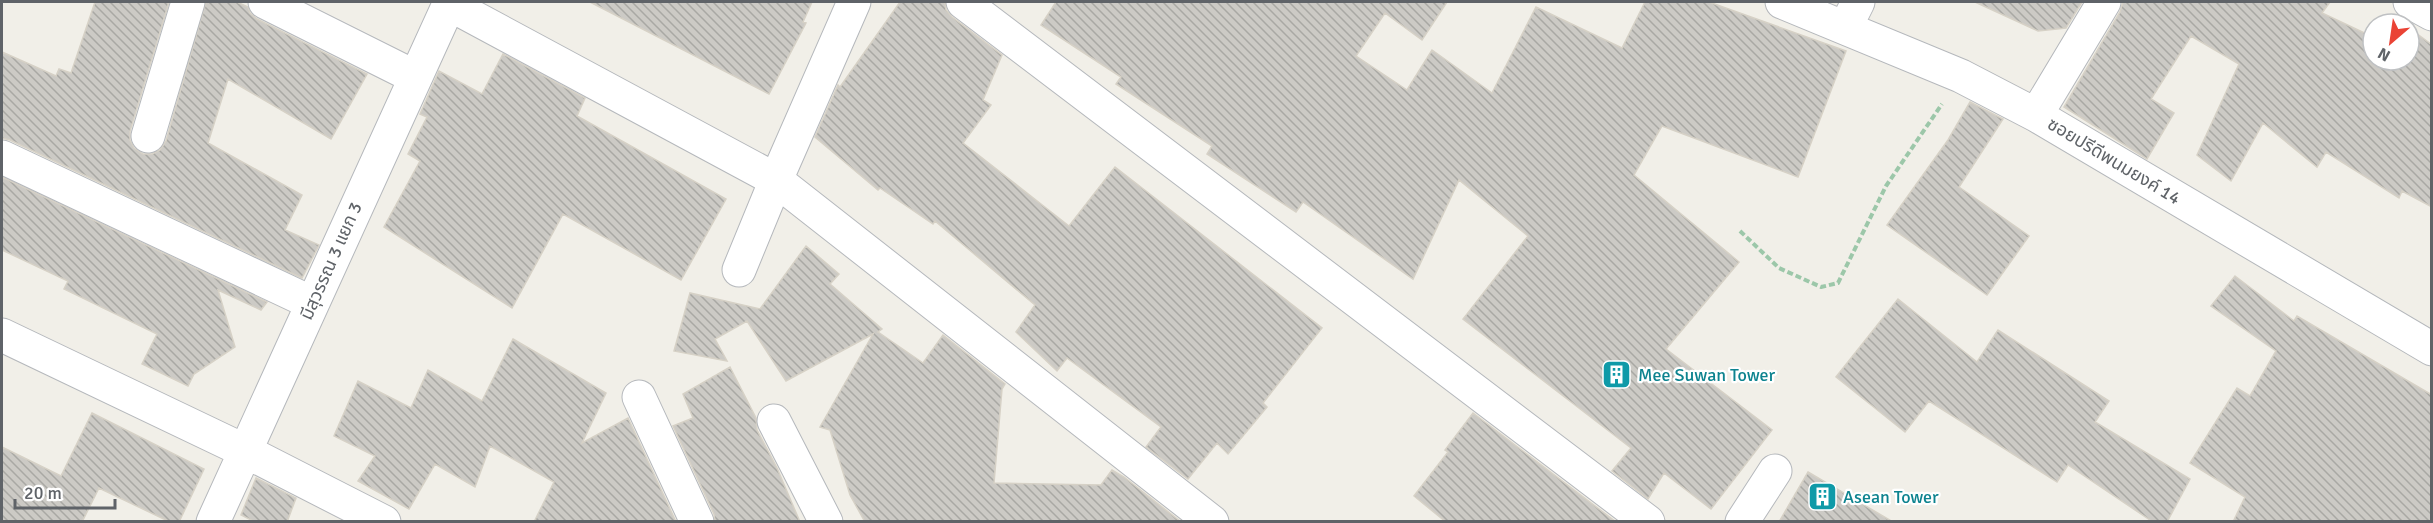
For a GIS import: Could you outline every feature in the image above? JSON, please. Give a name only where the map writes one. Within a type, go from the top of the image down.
[{"type":"street","points":[[148,136],[188,2]]},
{"type":"street","points":[[265,2],[415,77]]},
{"type":"street","points":[[740,270],[776,180],[855,2]]},
{"type":"street","points":[[963,2],[1648,522]]},
{"type":"street","name":"ซอยปรีดีพนมยงค์ 14","points":[[1782,2],[1851,15],[2036,115],[2432,349]]},
{"type":"street","points":[[2036,115],[2104,2]]},
{"type":"street","points":[[2410,2],[2432,14]]},
{"type":"street","points":[[449,3],[776,180],[1212,522]]},
{"type":"street","name":"มีสุวรรณ 3 แยก 3","points":[[213,522],[449,3]]},
{"type":"street","points":[[2,157],[312,303]]},
{"type":"street","points":[[2,335],[245,451],[384,522]]},
{"type":"street","points":[[639,397],[697,522]]},
{"type":"street","points":[[774,422],[826,522]]},
{"type":"street","points":[[1742,522],[1775,471]]},
{"type":"path","points":[[1740,231],[1779,268],[1821,287],[1839,283],[1886,186],[1961,76]]},
{"type":"building","points":[[95,2],[169,2],[130,131],[130,140],[134,148],[143,154],[152,154],[160,150],[166,141],[206,2],[237,2],[248,7],[250,13],[257,19],[367,74],[331,139],[228,79],[208,143],[302,195],[285,230],[319,245],[302,278],[2,138],[2,52],[56,76],[59,69],[71,73]]},
{"type":"building","points":[[590,2],[812,2],[803,22],[806,23],[769,94]]},
{"type":"building","points":[[900,2],[945,2],[946,10],[952,17],[1002,55],[983,100],[991,105],[963,143],[1069,226],[1115,167],[1322,328],[1263,403],[1267,407],[1228,454],[1217,443],[1188,479],[1146,447],[1161,427],[1067,358],[1057,371],[1016,332],[1035,305],[935,221],[933,224],[880,188],[878,190],[815,137],[838,85],[840,87]]},
{"type":"building","points":[[1056,2],[1447,2],[1422,40],[1385,13],[1356,56],[1407,90],[1432,50],[1492,93],[1536,7],[1622,48],[1645,2],[1709,2],[1846,51],[1798,177],[1662,126],[1634,175],[1739,262],[1666,349],[1772,430],[1711,509],[1664,473],[1648,499],[1612,471],[1631,448],[1463,319],[1528,236],[1459,180],[1413,279],[1303,202],[1296,212],[1207,154],[1212,146],[1116,84],[1121,77],[1041,25]]},
{"type":"building","points":[[1975,2],[2082,2],[2066,28],[2038,31]]},
{"type":"building","points":[[2123,2],[2330,2],[2322,13],[2361,31],[2361,72],[2421,72],[2421,37],[2432,45],[2432,207],[2402,191],[2399,198],[2326,152],[2317,167],[2263,123],[2231,181],[2197,155],[2239,64],[2191,36],[2151,99],[2174,113],[2147,159],[2064,107],[2120,12]]},
{"type":"building","points":[[503,54],[585,98],[577,116],[726,199],[681,280],[563,214],[512,308],[384,227],[420,161],[408,154],[427,117],[420,114],[439,71],[482,94]]},
{"type":"building","points":[[1970,102],[2003,119],[1959,187],[2029,236],[1987,295],[1887,225],[1948,140]]},
{"type":"building","points":[[2,177],[267,302],[261,310],[218,290],[235,347],[194,374],[188,386],[142,364],[157,334],[64,289],[68,281],[2,250]]},
{"type":"building","points":[[806,246],[839,274],[830,284],[882,329],[878,332],[923,363],[943,335],[1005,384],[1002,389],[994,483],[1101,485],[1112,470],[1181,522],[865,522],[850,495],[830,430],[820,427],[873,334],[786,381],[747,321],[715,339],[727,361],[674,351],[690,293],[760,309]]},
{"type":"building","points":[[2235,276],[2294,321],[2297,316],[2432,395],[2432,522],[2233,522],[2245,497],[2190,463],[2237,388],[2250,396],[2276,351],[2211,306]]},
{"type":"building","points":[[1898,299],[1977,362],[1998,330],[2109,401],[2095,422],[2190,479],[2167,522],[2153,522],[2068,465],[2057,482],[1929,401],[1905,432],[1836,377]]},
{"type":"building","points":[[513,339],[606,393],[582,443],[628,418],[676,522],[534,522],[554,482],[490,446],[475,487],[435,464],[409,509],[358,481],[375,456],[334,436],[358,381],[411,408],[428,370],[482,401]]},
{"type":"building","points":[[730,367],[756,418],[757,430],[777,468],[800,522],[715,522],[714,514],[673,426],[693,418],[683,394]]},
{"type":"building","points":[[92,413],[204,469],[179,522],[170,522],[99,488],[82,522],[2,522],[2,447],[61,476]]},
{"type":"building","points":[[1473,413],[1616,522],[1446,522],[1414,496],[1448,452],[1445,450]]},
{"type":"building","name":"Asean Tower","points":[[1808,472],[1893,522],[1779,522]]},
{"type":"building","points":[[256,478],[296,498],[287,522],[255,522],[241,515]]},
{"type":"place","name":"Mee Suwan Tower","points":[[1617,375]]},
{"type":"place","name":"Asean Tower","points":[[1822,497]]}]
